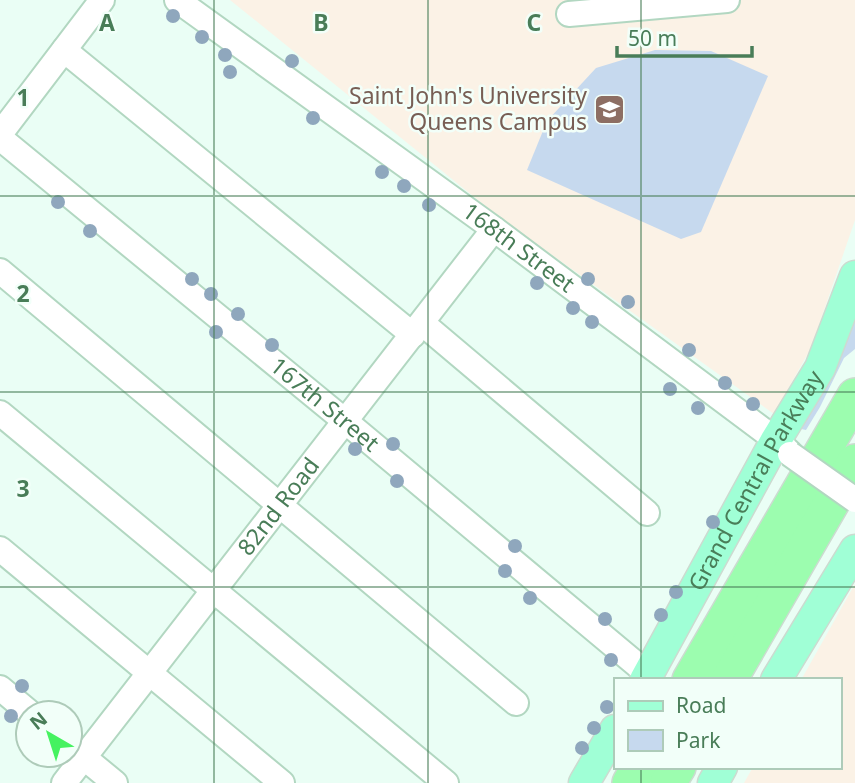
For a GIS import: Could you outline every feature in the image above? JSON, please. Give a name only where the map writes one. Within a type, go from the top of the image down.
[{"type":"highway","name":"Grand Central Parkway","points":[[691,678],[855,396]]},
{"type":"highway","points":[[730,678],[855,462]]},
{"type":"main road","name":"Grand Central Parkway","points":[[646,677],[783,447],[820,368],[855,276]]},
{"type":"main road","points":[[777,678],[855,550]]},
{"type":"main road","points":[[584,783],[614,732]]},
{"type":"street","points":[[0,136],[102,0]]},
{"type":"street","name":"168th Street","points":[[177,0],[494,229],[855,500]]},
{"type":"street","points":[[569,14],[727,0]]},
{"type":"street","points":[[64,51],[648,513]]},
{"type":"street","name":"167th Street","points":[[0,136],[345,421],[646,677]]},
{"type":"street","name":"82nd Road","points":[[84,743],[149,673],[494,229]]},
{"type":"street","points":[[0,271],[516,704]]},
{"type":"street","points":[[0,413],[446,783]]},
{"type":"street","points":[[0,549],[282,783]]},
{"type":"street","points":[[0,688],[14,700]]},
{"type":"street","points":[[84,757],[115,783]]},
{"type":"shaded area","name":"Saint John's University Queens Campus","points":[[230,0],[855,0],[855,220],[811,348],[774,414],[499,217]]},
{"type":"shaded area","points":[[855,584],[855,783],[744,783],[752,769],[841,769],[841,678],[802,678]]},
{"type":"green space","points":[[655,50],[711,51],[768,76],[701,232],[681,239],[527,170],[547,121],[596,68]]},
{"type":"green space","points":[[855,314],[855,349],[844,358],[806,430],[801,429],[818,399]]},
{"type":"place","name":"Saint John's University Queens Campus","points":[[610,109]]}]
